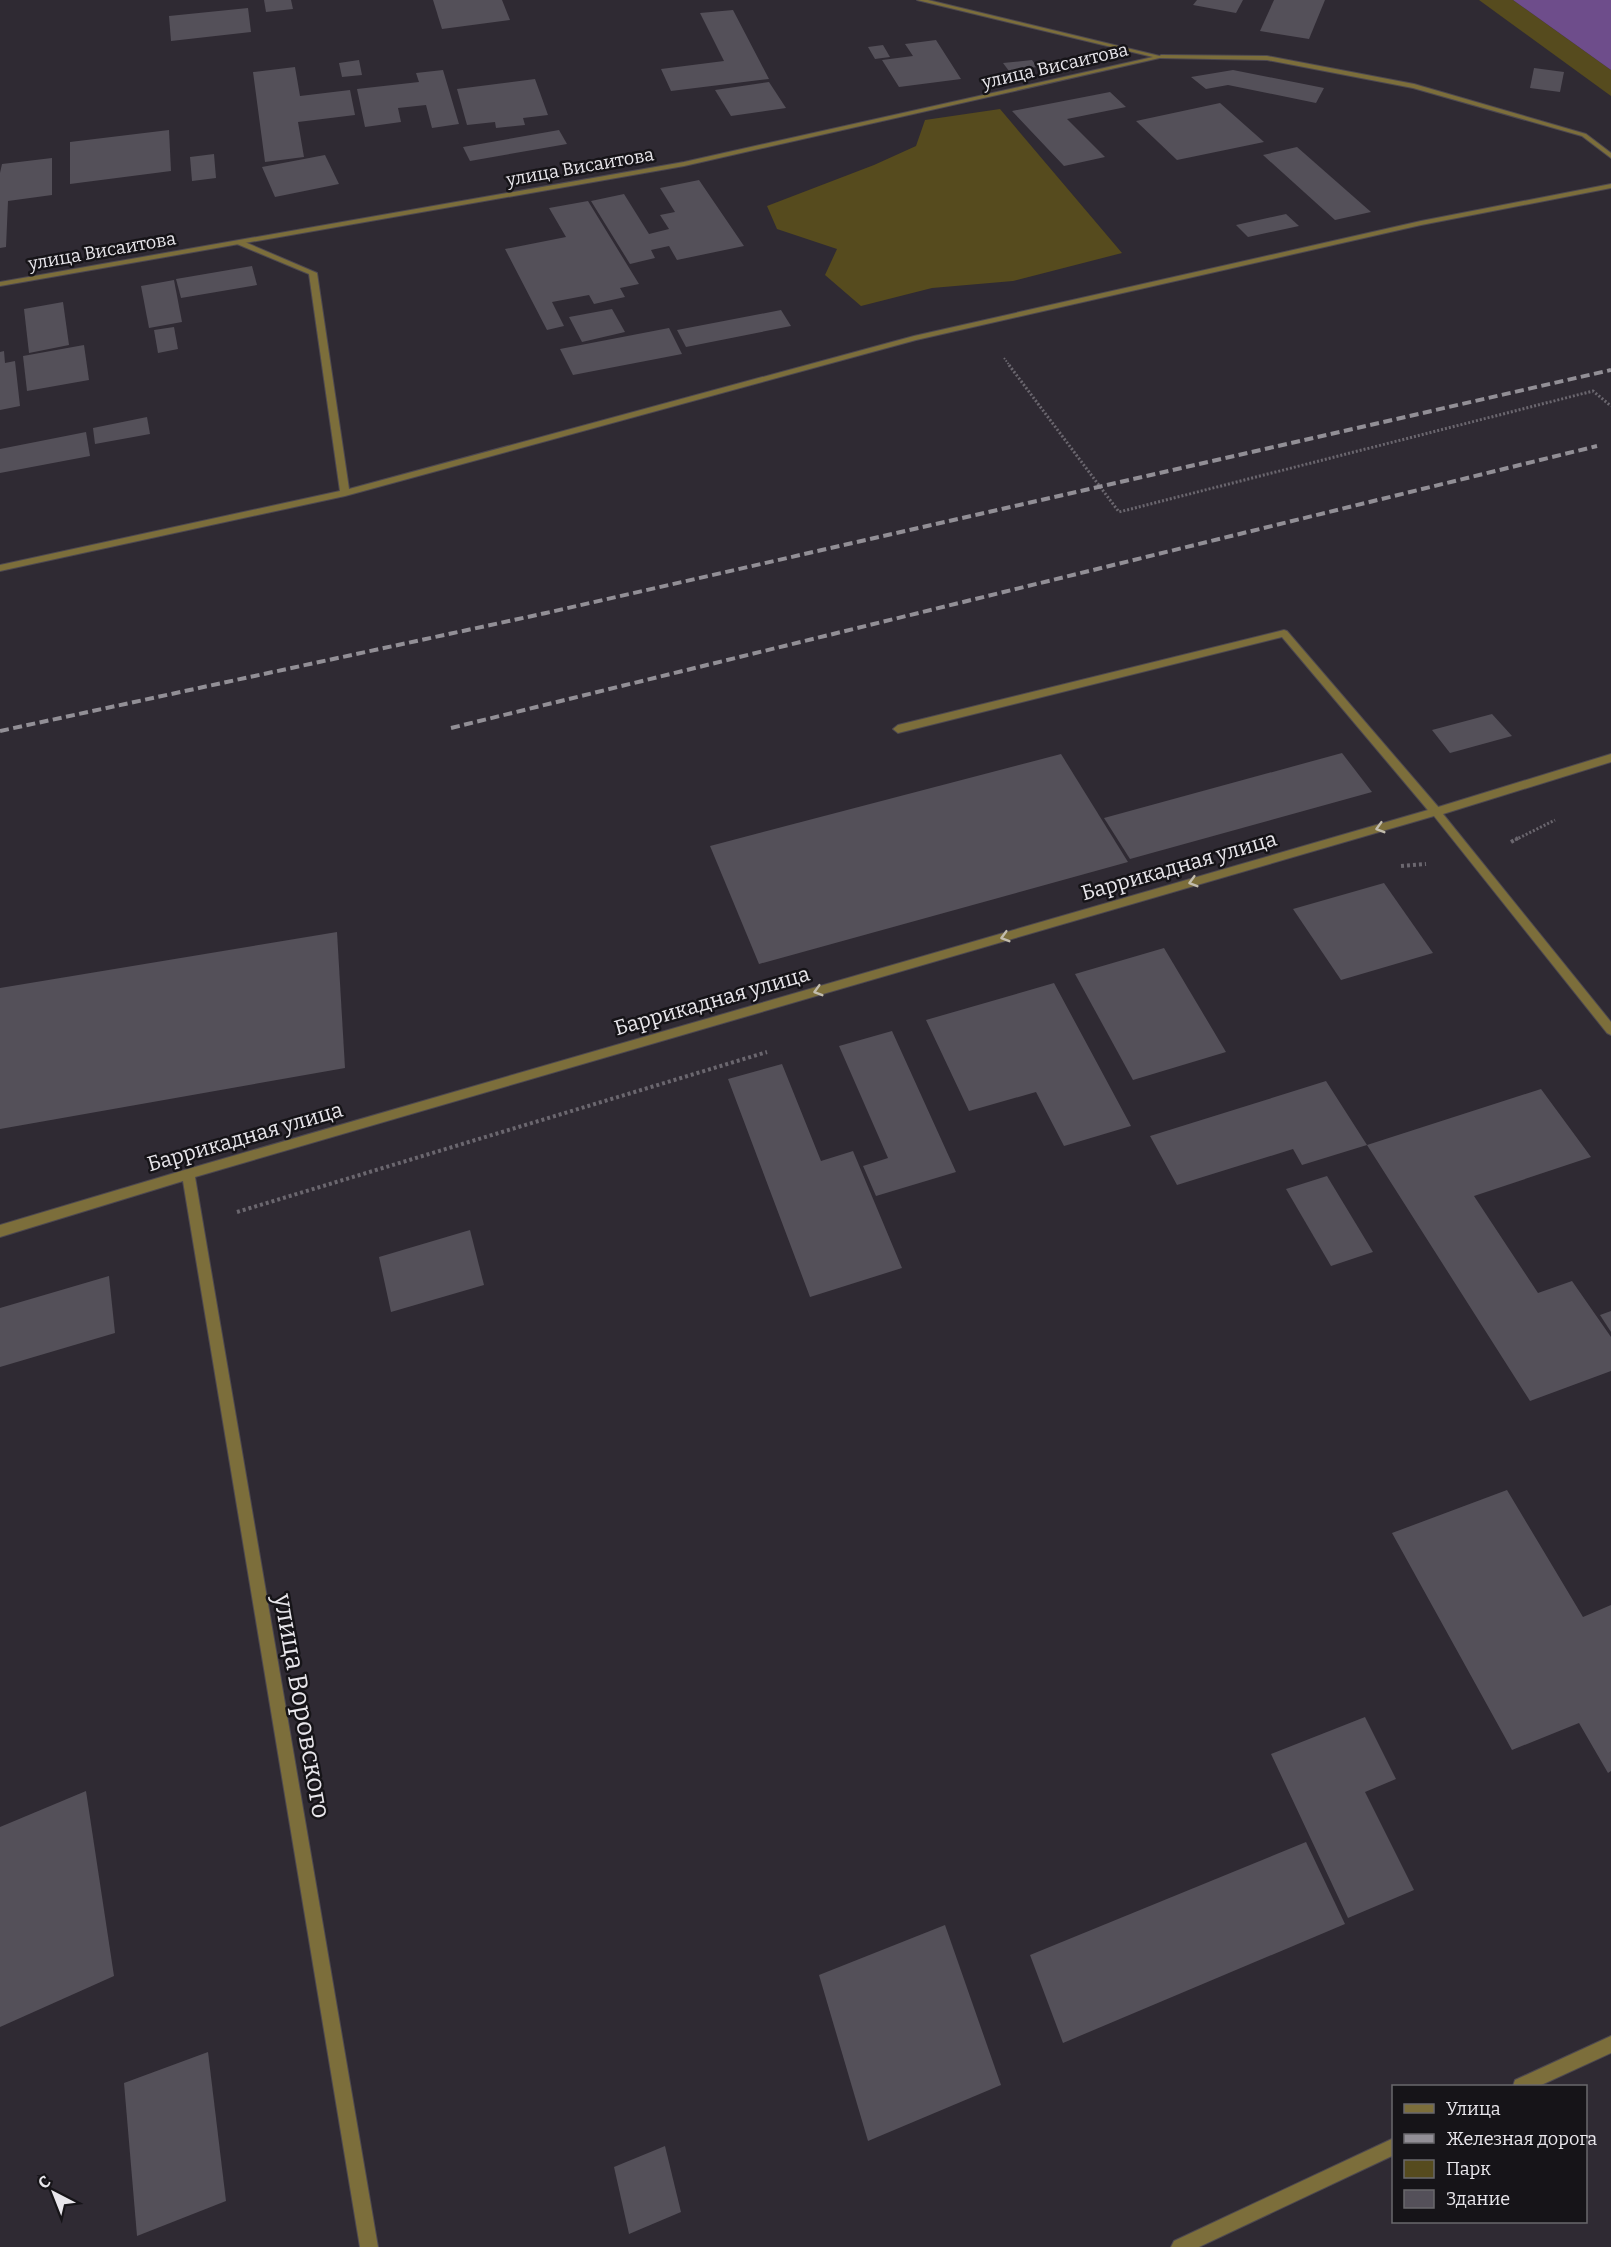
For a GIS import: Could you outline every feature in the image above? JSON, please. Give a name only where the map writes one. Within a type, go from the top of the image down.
[{"type":"street","points":[[920,0],[1161,57],[1267,58],[1414,86],[1584,135],[1611,156]]},
{"type":"street","name":"улица Висаитова","points":[[0,284],[684,164],[1161,57]]},
{"type":"street","points":[[0,568],[345,493],[903,341],[1421,224],[1611,186]]},
{"type":"street","points":[[240,242],[313,273],[345,493]]},
{"type":"street","points":[[898,729],[1284,633],[1436,812],[1611,1029]]},
{"type":"street","name":"Баррикадная улица","points":[[0,1231],[188,1174],[1436,812],[1611,758]]},
{"type":"street","name":"улица Воровского","points":[[188,1174],[369,2247]]},
{"type":"street","points":[[1523,2085],[1611,2044]]},
{"type":"street","points":[[1180,2247],[1392,2147]]},
{"type":"path","points":[[979,324],[1119,512],[1593,391],[1611,406]]},
{"type":"path","points":[[1393,867],[1474,859],[1558,819]]},
{"type":"path","points":[[196,1224],[777,1049]]},
{"type":"green space","points":[[1479,0],[1513,0],[1611,70],[1611,96]]},
{"type":"green space","points":[[1000,109],[1122,253],[1013,281],[932,288],[861,306],[825,275],[837,249],[777,229],[767,206],[874,165],[916,146],[925,120]]},
{"type":"shaded area","points":[[1513,0],[1611,0],[1611,70]]},
{"type":"building","points":[[264,0],[291,0],[293,9],[266,12]]},
{"type":"building","points":[[433,0],[502,0],[510,20],[442,29]]},
{"type":"building","points":[[1197,0],[1243,0],[1236,13],[1193,5]]},
{"type":"building","points":[[1274,0],[1325,0],[1309,39],[1260,31]]},
{"type":"building","points":[[248,8],[251,32],[171,41],[169,16]]},
{"type":"building","points":[[733,10],[769,79],[671,91],[661,69],[724,61],[700,13]]},
{"type":"building","points":[[936,40],[961,79],[899,87],[882,60],[913,56],[905,44]]},
{"type":"building","points":[[883,45],[890,57],[875,59],[868,47]]},
{"type":"building","points":[[359,60],[362,75],[342,77],[339,63]]},
{"type":"building","points":[[1032,60],[1037,67],[1009,71],[1003,63]]},
{"type":"building","points":[[295,67],[300,96],[350,90],[355,115],[298,122],[304,157],[265,162],[253,72]]},
{"type":"building","points":[[1534,68],[1564,72],[1560,92],[1530,88]]},
{"type":"building","points":[[443,70],[459,124],[432,128],[426,105],[398,108],[401,122],[365,127],[357,89],[419,82],[416,73]]},
{"type":"building","points":[[1233,70],[1324,88],[1316,103],[1228,85],[1206,89],[1191,77]]},
{"type":"building","points":[[535,79],[548,115],[523,118],[525,125],[496,128],[495,122],[467,125],[457,89]]},
{"type":"building","points":[[769,82],[786,108],[731,116],[715,90]]},
{"type":"building","points":[[1110,92],[1126,107],[1067,119],[1105,157],[1064,166],[1012,111]]},
{"type":"building","points":[[1220,103],[1264,142],[1177,160],[1136,121]]},
{"type":"building","points":[[169,130],[171,171],[70,184],[70,142]]},
{"type":"building","points":[[559,130],[567,144],[470,161],[463,147]]},
{"type":"building","points":[[1297,147],[1371,212],[1335,220],[1263,155]]},
{"type":"building","points":[[214,154],[216,178],[192,181],[190,157]]},
{"type":"building","points":[[325,155],[339,184],[275,197],[262,167]]},
{"type":"building","points":[[52,158],[52,195],[8,201],[6,247],[0,248],[2,164]]},
{"type":"building","points":[[699,180],[744,246],[677,260],[669,246],[651,250],[655,258],[630,264],[591,201],[624,194],[649,234],[669,229],[660,215],[675,212],[660,188]]},
{"type":"building","points":[[588,201],[639,284],[620,288],[625,297],[594,304],[589,295],[552,302],[564,326],[547,330],[505,249],[566,237],[549,208]]},
{"type":"building","points":[[1286,214],[1299,226],[1248,237],[1236,225]]},
{"type":"building","points":[[252,266],[257,285],[181,298],[176,279]]},
{"type":"building","points":[[174,280],[182,322],[149,328],[141,286]]},
{"type":"building","points":[[63,302],[69,345],[29,353],[24,309]]},
{"type":"building","points":[[612,309],[625,332],[582,342],[569,317]]},
{"type":"building","points":[[781,310],[791,326],[686,347],[677,330]]},
{"type":"building","points":[[174,327],[178,349],[158,353],[154,330]]},
{"type":"building","points":[[669,328],[682,354],[573,375],[560,349]]},
{"type":"building","points":[[84,345],[89,380],[27,391],[23,356]]},
{"type":"building","points":[[4,351],[5,363],[15,361],[20,406],[0,410],[0,352]]},
{"type":"building","points":[[147,417],[150,434],[95,444],[93,428]]},
{"type":"building","points":[[86,432],[90,456],[0,473],[0,449]]},
{"type":"building","points":[[1492,714],[1512,736],[1450,753],[1432,730]]},
{"type":"building","points":[[1342,753],[1372,792],[1130,859],[1104,818]]},
{"type":"building","points":[[1061,754],[1128,862],[759,964],[710,846]]},
{"type":"building","points":[[1384,883],[1433,953],[1341,980],[1293,909]]},
{"type":"building","points":[[337,932],[345,1068],[0,1129],[0,988]]},
{"type":"building","points":[[1164,948],[1226,1052],[1133,1080],[1075,974]]},
{"type":"building","points":[[1054,983],[1131,1126],[1064,1146],[1036,1092],[969,1111],[926,1020]]},
{"type":"building","points":[[892,1031],[956,1172],[876,1196],[863,1166],[888,1158],[839,1046]]},
{"type":"building","points":[[782,1064],[821,1161],[853,1151],[902,1268],[810,1297],[728,1079]]},
{"type":"building","points":[[1326,1081],[1367,1145],[1302,1165],[1293,1149],[1177,1185],[1150,1136]]},
{"type":"building","points":[[1541,1089],[1591,1157],[1474,1196],[1538,1293],[1572,1281],[1611,1337],[1611,1371],[1530,1401],[1367,1145]]},
{"type":"building","points":[[1327,1176],[1373,1252],[1331,1266],[1286,1189]]},
{"type":"building","points":[[470,1230],[484,1285],[391,1312],[379,1257]]},
{"type":"building","points":[[109,1276],[115,1333],[0,1367],[0,1308]]},
{"type":"building","points":[[1611,1311],[1611,1332],[1600,1315]]},
{"type":"building","points":[[1507,1490],[1583,1617],[1611,1605],[1611,1771],[1608,1773],[1579,1723],[1512,1750],[1392,1533]]},
{"type":"building","points":[[1365,1717],[1396,1779],[1365,1792],[1414,1890],[1348,1918],[1271,1754]]},
{"type":"building","points":[[86,1791],[114,1976],[0,2027],[0,1827]]},
{"type":"building","points":[[1306,1842],[1345,1924],[1063,2043],[1030,1955]]},
{"type":"building","points":[[945,1925],[1001,2085],[868,2141],[819,1975]]},
{"type":"building","points":[[208,2052],[226,2201],[137,2236],[124,2083]]},
{"type":"building","points":[[665,2146],[681,2212],[629,2234],[614,2167]]},
{"type":"railway","points":[[0,731],[546,613],[1611,370]]},
{"type":"railway","points":[[451,728],[1597,446]]}]
